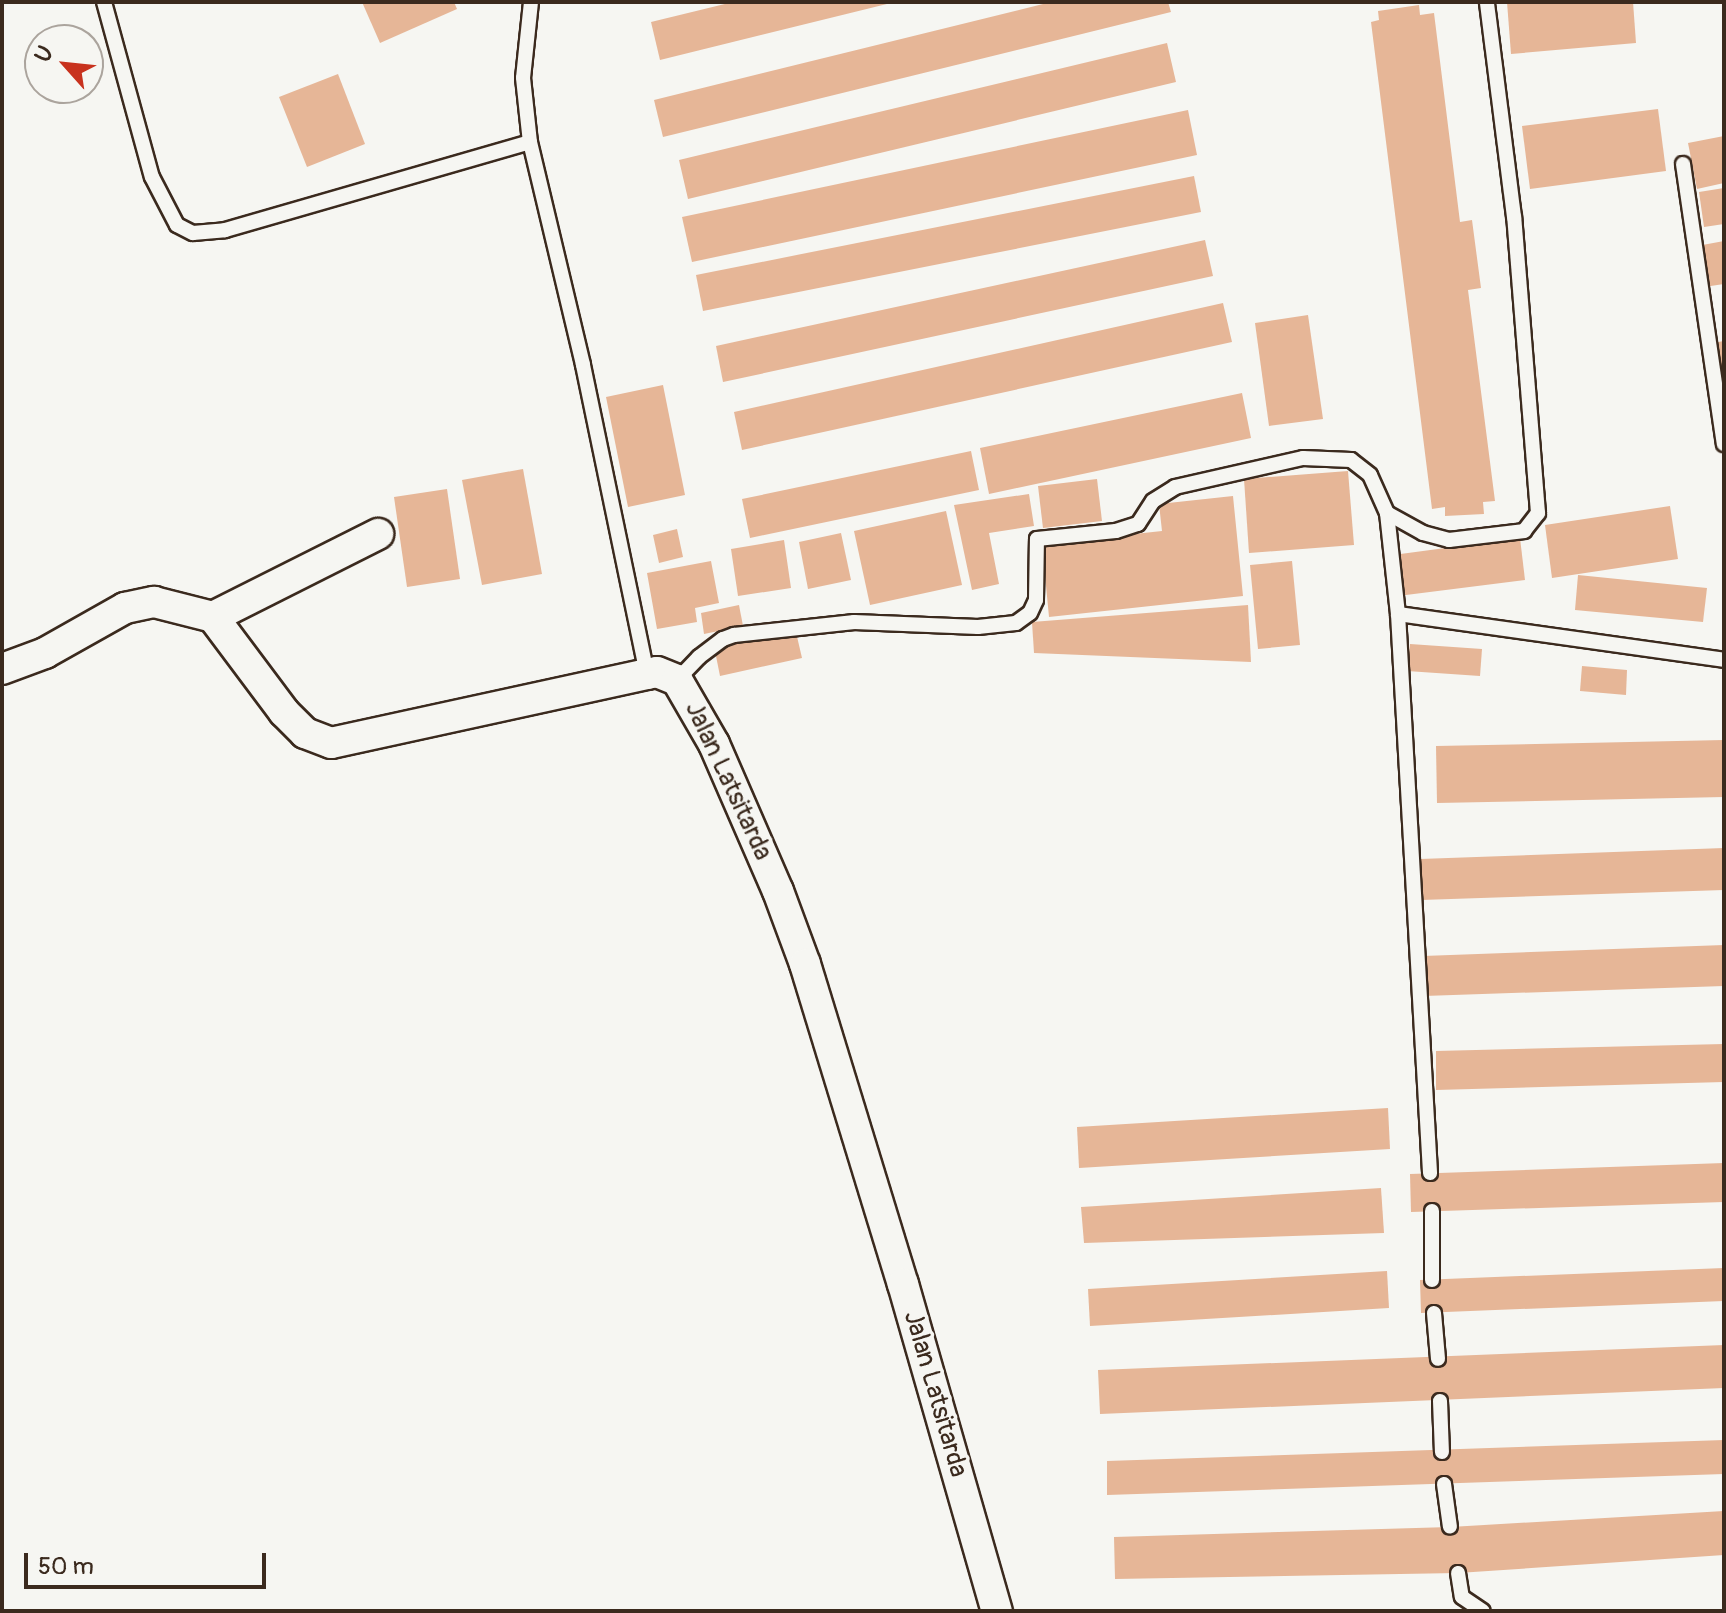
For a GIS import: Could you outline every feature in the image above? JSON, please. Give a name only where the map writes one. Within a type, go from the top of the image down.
[{"type":"street","points":[[2,669],[45,653],[125,608],[154,602],[213,617],[378,534]]},
{"type":"street","name":"Jalan Latsitarda","points":[[213,617],[284,712],[305,733],[331,743],[657,672],[677,680],[714,744],[778,891],[805,964],[903,1284],[997,1611]]},
{"type":"lane","points":[[104,2],[152,177],[177,225],[193,233],[225,230],[530,142]]},
{"type":"lane","points":[[531,2],[523,78],[530,142],[583,365],[647,674]]},
{"type":"lane","points":[[1387,513],[1423,533],[1449,540],[1524,531],[1538,513],[1514,217],[1487,2]]},
{"type":"lane","points":[[1683,164],[1724,444]]},
{"type":"lane","points":[[677,680],[707,651],[734,635],[840,623],[896,622],[978,627],[1016,623],[1030,613],[1036,600],[1037,539],[1116,531],[1138,524],[1153,501],[1175,487],[1303,458],[1334,456],[1351,460],[1370,475],[1387,513],[1398,614],[1430,1173]]},
{"type":"lane","points":[[1398,614],[1724,660]]},
{"type":"lane","points":[[1432,1211],[1432,1280]]},
{"type":"lane","points":[[1434,1313],[1438,1359]]},
{"type":"lane","points":[[1440,1401],[1442,1452]]},
{"type":"lane","points":[[1444,1484],[1450,1527]]},
{"type":"lane","points":[[1458,1573],[1462,1597],[1483,1611]]},
{"type":"building","points":[[362,2],[454,2],[457,9],[380,43]]},
{"type":"building","points":[[733,2],[891,3],[660,60],[651,22]]},
{"type":"building","points":[[1051,2],[1168,2],[1171,12],[663,137],[654,100]]},
{"type":"building","points":[[1507,2],[1633,2],[1636,43],[1511,54]]},
{"type":"building","points":[[1419,5],[1420,15],[1434,13],[1460,222],[1472,220],[1481,288],[1468,290],[1495,501],[1483,502],[1484,514],[1445,516],[1445,507],[1432,509],[1371,22],[1379,20],[1378,11]]},
{"type":"building","points":[[1167,43],[1176,82],[688,199],[679,160]]},
{"type":"building","points":[[338,74],[365,144],[307,167],[279,97]]},
{"type":"building","points":[[1658,109],[1666,171],[1530,189],[1522,126]]},
{"type":"building","points":[[1188,110],[1197,155],[692,262],[682,217]]},
{"type":"building","points":[[1724,136],[1724,183],[1697,189],[1688,143]]},
{"type":"building","points":[[1194,176],[1201,212],[703,311],[696,275]]},
{"type":"building","points":[[1724,188],[1724,224],[1704,227],[1699,192]]},
{"type":"building","points":[[1205,240],[1213,276],[723,382],[716,346]]},
{"type":"building","points":[[1724,241],[1724,284],[1704,287],[1697,246]]},
{"type":"building","points":[[1223,303],[1232,342],[742,450],[734,412]]},
{"type":"building","points":[[1308,315],[1323,419],[1269,426],[1255,323]]},
{"type":"building","points":[[1724,341],[1724,380],[1718,381],[1712,343]]},
{"type":"building","points":[[663,385],[685,495],[628,507],[606,397]]},
{"type":"building","points":[[1242,393],[1251,438],[989,494],[980,448]]},
{"type":"building","points":[[971,451],[979,490],[750,538],[742,499]]},
{"type":"building","points":[[523,469],[542,574],[482,585],[462,480]]},
{"type":"building","points":[[1348,471],[1354,545],[1249,553],[1244,479]]},
{"type":"building","points":[[1097,479],[1102,521],[1043,528],[1038,486]]},
{"type":"building","points":[[447,489],[460,579],[407,587],[394,497]]},
{"type":"building","points":[[1029,494],[1034,526],[989,533],[999,584],[972,590],[954,505]]},
{"type":"building","points":[[1233,496],[1243,596],[1049,617],[1042,544],[1162,531],[1159,504]]},
{"type":"building","points":[[1670,506],[1678,559],[1552,578],[1545,525]]},
{"type":"building","points":[[946,511],[962,585],[870,605],[854,531]]},
{"type":"building","points":[[677,529],[683,557],[659,563],[653,535]]},
{"type":"building","points":[[841,533],[851,580],[808,589],[799,542]]},
{"type":"building","points":[[1520,538],[1525,580],[1398,596],[1393,555]]},
{"type":"building","points":[[784,540],[791,588],[738,596],[731,549]]},
{"type":"building","points":[[711,561],[719,603],[695,608],[697,622],[657,629],[647,573]]},
{"type":"building","points":[[1292,561],[1300,645],[1258,649],[1250,565]]},
{"type":"building","points":[[1578,575],[1707,588],[1703,622],[1575,610]]},
{"type":"building","points":[[739,605],[743,626],[704,634],[701,613]]},
{"type":"building","points":[[1248,605],[1251,662],[1034,653],[1032,622]]},
{"type":"building","points":[[795,628],[802,658],[720,676],[714,646]]},
{"type":"building","points":[[1410,644],[1482,649],[1480,676],[1407,671]]},
{"type":"building","points":[[1582,666],[1627,670],[1626,695],[1580,691]]},
{"type":"building","points":[[1724,740],[1724,797],[1437,803],[1436,746]]},
{"type":"building","points":[[1724,848],[1724,890],[1421,900],[1420,859]]},
{"type":"building","points":[[1724,945],[1724,986],[1424,996],[1423,956]]},
{"type":"building","points":[[1724,1044],[1724,1082],[1436,1090],[1436,1051]]},
{"type":"building","points":[[1388,1108],[1390,1149],[1079,1168],[1077,1127]]},
{"type":"building","points":[[1724,1163],[1724,1202],[1411,1212],[1410,1174]]},
{"type":"building","points":[[1381,1188],[1384,1233],[1084,1243],[1081,1207]]},
{"type":"building","points":[[1724,1268],[1724,1301],[1421,1313],[1420,1280]]},
{"type":"building","points":[[1387,1271],[1389,1308],[1090,1326],[1088,1289]]},
{"type":"building","points":[[1724,1345],[1724,1388],[1100,1414],[1098,1370]]},
{"type":"building","points":[[1724,1440],[1724,1474],[1107,1495],[1107,1461]]},
{"type":"building","points":[[1724,1511],[1724,1555],[1458,1573],[1115,1579],[1114,1537],[1450,1527]]}]
